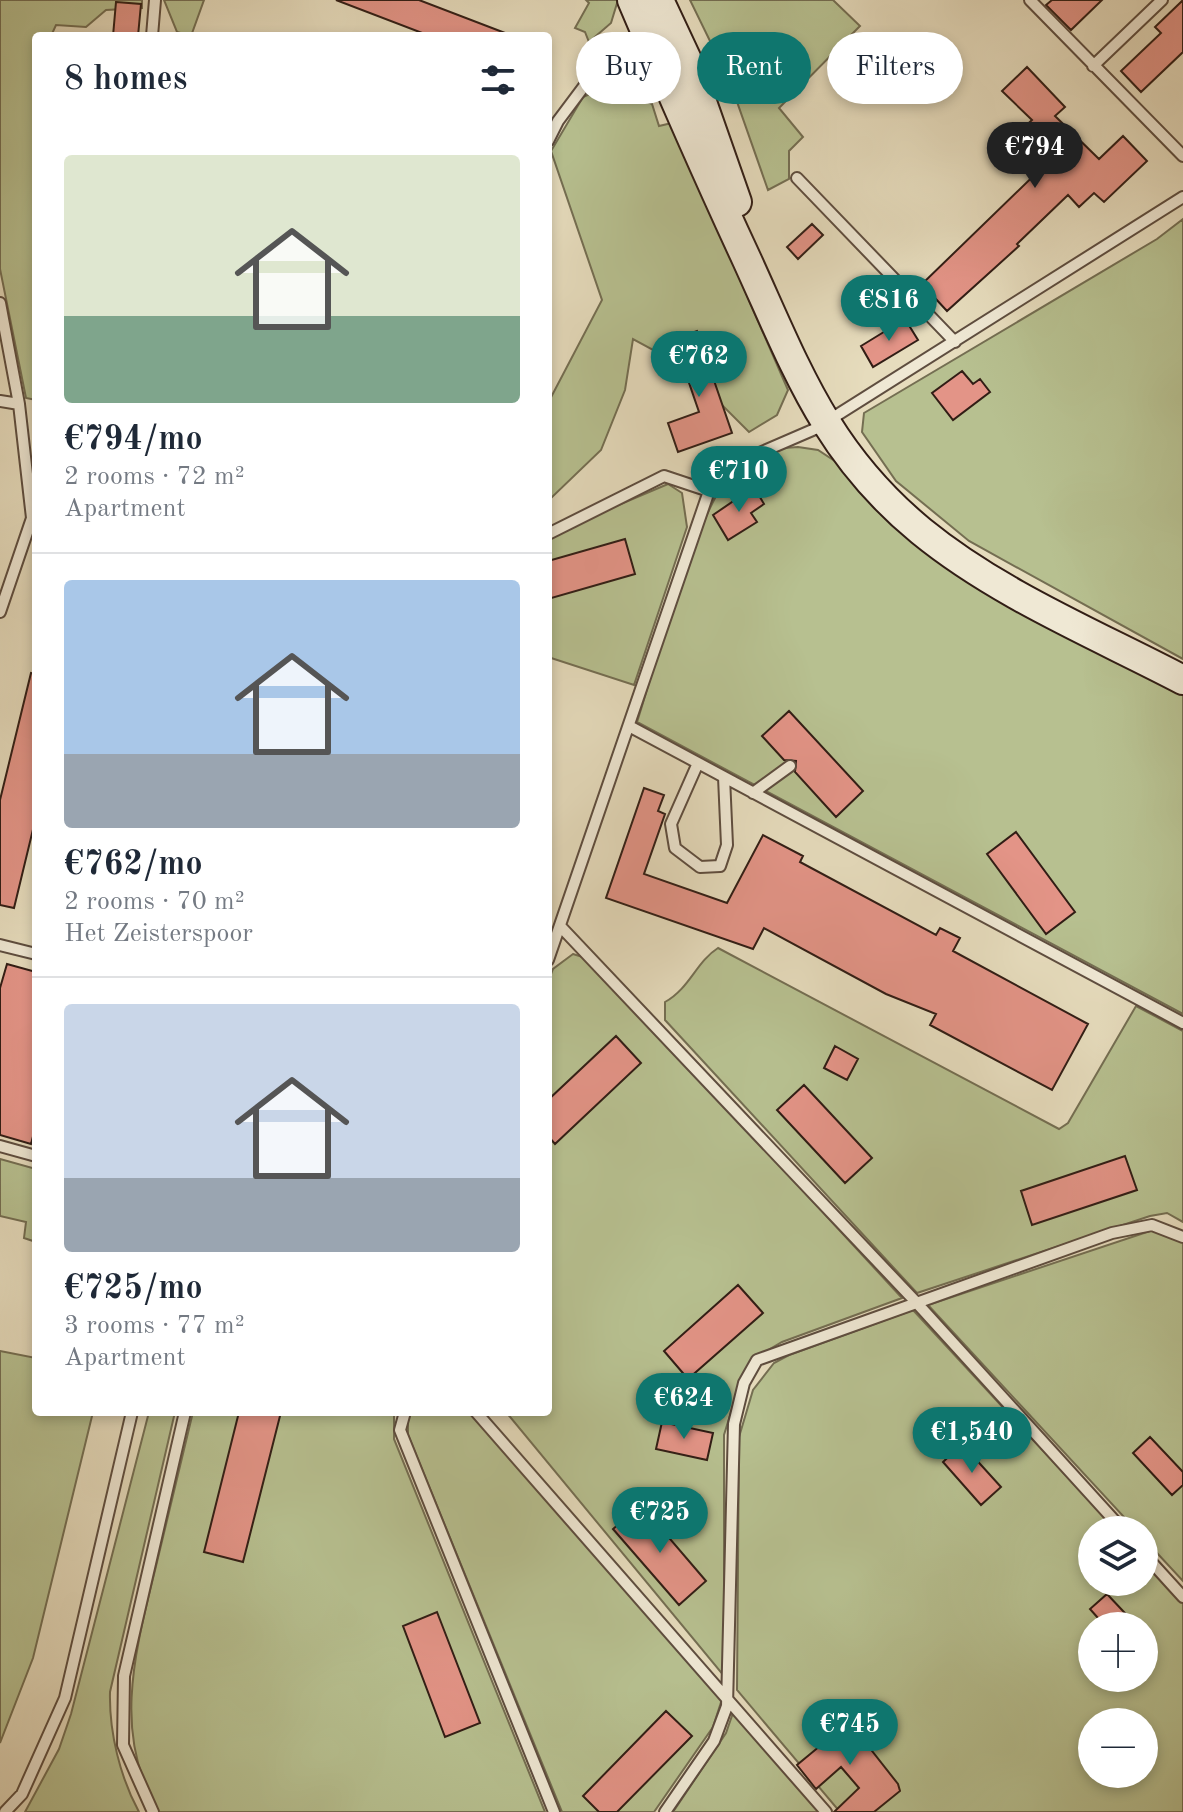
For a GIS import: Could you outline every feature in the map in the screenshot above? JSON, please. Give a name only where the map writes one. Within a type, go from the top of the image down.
[{"type":"street","points":[[632,0],[658,32]]},
{"type":"street","points":[[659,0],[662,32]]},
{"type":"street","points":[[681,70],[714,129],[773,317],[792,364],[824,422],[883,495],[940,545],[1009,590],[1183,680]]},
{"type":"lane","points":[[152,32],[155,0]]},
{"type":"lane","points":[[1030,0],[1183,156]]},
{"type":"lane","points":[[1093,66],[1162,0]]},
{"type":"lane","points":[[552,133],[576,97]]},
{"type":"lane","points":[[797,178],[955,342]]},
{"type":"lane","points":[[552,950],[709,491],[727,467],[824,422],[1183,197]]},
{"type":"lane","points":[[0,303],[19,404],[32,518],[0,612]]},
{"type":"lane","points":[[0,401],[19,404]]},
{"type":"lane","points":[[552,532],[664,476],[709,491]]},
{"type":"lane","points":[[629,726],[1183,1023]]},
{"type":"lane","points":[[698,763],[671,824],[675,848],[700,867],[720,866],[727,845],[724,777]]},
{"type":"lane","points":[[753,793],[790,766]]},
{"type":"lane","points":[[561,927],[915,1301],[1110,1516]]},
{"type":"lane","points":[[0,945],[32,953]]},
{"type":"lane","points":[[0,1146],[32,1155]]},
{"type":"lane","points":[[665,1812],[714,1741],[728,1697],[734,1424],[744,1383],[757,1360],[1112,1233],[1152,1225],[1183,1237]]},
{"type":"lane","points":[[5,1812],[22,1794],[65,1698],[131,1416]]},
{"type":"lane","points":[[153,1812],[123,1745],[124,1676],[184,1416]]},
{"type":"lane","points":[[404,1416],[400,1430],[554,1812]]},
{"type":"lane","points":[[480,1416],[826,1812]]},
{"type":"lane","points":[[1158,1569],[1183,1597]]},
{"type":"green space","points":[[0,0],[142,0],[142,8],[106,10],[86,27],[56,25],[53,32],[32,32],[32,399],[26,398],[0,269]]},
{"type":"green space","points":[[164,0],[204,0],[192,32],[177,32]]},
{"type":"green space","points":[[586,0],[618,0],[611,23],[601,32],[585,32],[575,28],[589,3]]},
{"type":"green space","points":[[690,0],[833,0],[860,26],[854,32],[827,32],[827,59],[811,76],[811,32],[706,32]]},
{"type":"green space","points":[[579,104],[652,104],[659,126],[672,123],[788,390],[777,415],[749,432],[683,366],[633,339],[625,390],[601,450],[552,497],[552,395],[602,300],[552,149]]},
{"type":"green space","points":[[738,104],[783,104],[779,108],[803,137],[789,151],[789,179],[768,190]]},
{"type":"green space","points":[[1183,219],[1183,659],[969,541],[896,481],[862,432],[864,413],[1157,239]]},
{"type":"green space","points":[[798,447],[818,450],[1183,690],[1183,1014],[637,722],[694,545],[724,482],[739,464],[752,456]]},
{"type":"green space","points":[[668,484],[682,493],[687,527],[634,685],[552,658],[552,538],[595,515]]},
{"type":"green space","points":[[718,948],[1059,1129],[1068,1123],[1136,1006],[1183,1031],[1183,1222],[1167,1213],[1150,1216],[917,1293],[665,1020],[665,1002],[681,990],[704,960]]},
{"type":"green space","points":[[573,954],[589,959],[902,1298],[782,1342],[765,1352],[740,1383],[724,1435],[724,1676],[509,1416],[552,1416],[553,969]]},
{"type":"green space","points":[[0,1159],[32,1168],[32,1241],[24,1238],[26,1222],[0,1216]]},
{"type":"green space","points":[[1153,1230],[1171,1231],[1183,1242],[1183,1581],[1158,1554],[1158,1516],[1123,1516],[928,1305]]},
{"type":"green space","points":[[913,1310],[1103,1516],[1078,1516],[1078,1596],[1158,1596],[1158,1575],[1183,1601],[1183,1812],[840,1812],[737,1690],[739,1437],[753,1390],[774,1363]]},
{"type":"green space","points":[[0,1351],[32,1357],[32,1416],[92,1416],[33,1658],[0,1743]]},
{"type":"green space","points":[[148,1416],[174,1416],[110,1692],[111,1723],[117,1754],[139,1812],[25,1812],[59,1749],[71,1714]]},
{"type":"green space","points":[[192,1416],[394,1416],[394,1439],[545,1812],[159,1812],[144,1782],[135,1751],[132,1720],[132,1688],[142,1625]]},
{"type":"green space","points":[[408,1416],[484,1416],[723,1696],[713,1727],[654,1812],[562,1812],[408,1435]]},
{"type":"green space","points":[[734,1710],[821,1812],[673,1812],[726,1733]]},
{"type":"building","points":[[336,0],[419,0],[503,32],[420,32]]},
{"type":"building","points":[[1052,0],[1102,0],[1071,30],[1046,5]]},
{"type":"building","points":[[1183,0],[1183,52],[1141,92],[1121,71],[1161,33],[1155,27]]},
{"type":"building","points":[[116,2],[141,4],[138,32],[113,32]]},
{"type":"building","points":[[1027,67],[1065,107],[1055,116],[1099,159],[1123,136],[1147,161],[1104,202],[1094,193],[1079,207],[1068,195],[1017,244],[1019,246],[947,311],[922,284],[1051,159],[1022,129],[1032,120],[1002,91]]},
{"type":"building","points":[[812,224],[823,235],[798,259],[787,247]]},
{"type":"building","points":[[905,319],[918,340],[873,367],[861,346]]},
{"type":"building","points":[[697,331],[732,433],[678,452],[668,423],[699,412],[674,339]]},
{"type":"building","points":[[962,371],[973,384],[980,379],[990,392],[953,420],[932,393]]},
{"type":"building","points":[[754,487],[764,504],[751,513],[757,522],[728,540],[713,515]]},
{"type":"building","points":[[625,539],[635,574],[552,598],[552,560]]},
{"type":"building","points":[[32,673],[32,834],[14,908],[0,905],[0,800]]},
{"type":"building","points":[[789,711],[863,791],[836,817],[795,772],[796,761],[784,760],[762,736]]},
{"type":"building","points":[[644,788],[664,795],[658,811],[665,814],[644,874],[727,903],[763,835],[803,856],[800,862],[936,935],[940,928],[960,938],[953,951],[1088,1024],[1052,1090],[930,1025],[936,1014],[886,994],[764,928],[753,949],[606,898]]},
{"type":"building","points":[[1016,832],[1075,912],[1046,934],[987,854]]},
{"type":"building","points":[[7,964],[32,971],[31,1144],[0,1135],[0,988]]},
{"type":"building","points":[[616,1036],[641,1063],[555,1144],[552,1141],[552,1096]]},
{"type":"building","points":[[835,1046],[858,1059],[847,1080],[824,1068]]},
{"type":"building","points":[[804,1085],[872,1158],[845,1183],[777,1110]]},
{"type":"building","points":[[1125,1156],[1137,1190],[1032,1225],[1021,1191]]},
{"type":"building","points":[[738,1285],[763,1313],[688,1379],[664,1351]]},
{"type":"building","points":[[238,1416],[280,1416],[243,1562],[204,1552]]},
{"type":"building","points":[[662,1422],[713,1433],[707,1460],[656,1449]]},
{"type":"building","points":[[1150,1437],[1183,1472],[1183,1485],[1172,1495],[1133,1453]]},
{"type":"building","points":[[962,1444],[1001,1487],[981,1505],[943,1462]]},
{"type":"building","points":[[641,1505],[706,1581],[679,1605],[613,1529]]},
{"type":"building","points":[[1109,1596],[1124,1612],[1093,1612],[1090,1609]]},
{"type":"building","points":[[437,1612],[480,1723],[445,1737],[403,1626]]},
{"type":"building","points":[[666,1711],[692,1736],[617,1812],[599,1812],[583,1796]]},
{"type":"building","points":[[843,1714],[898,1784],[900,1791],[874,1812],[834,1812],[859,1788],[841,1767],[816,1789],[797,1765],[820,1746],[814,1739]]}]
